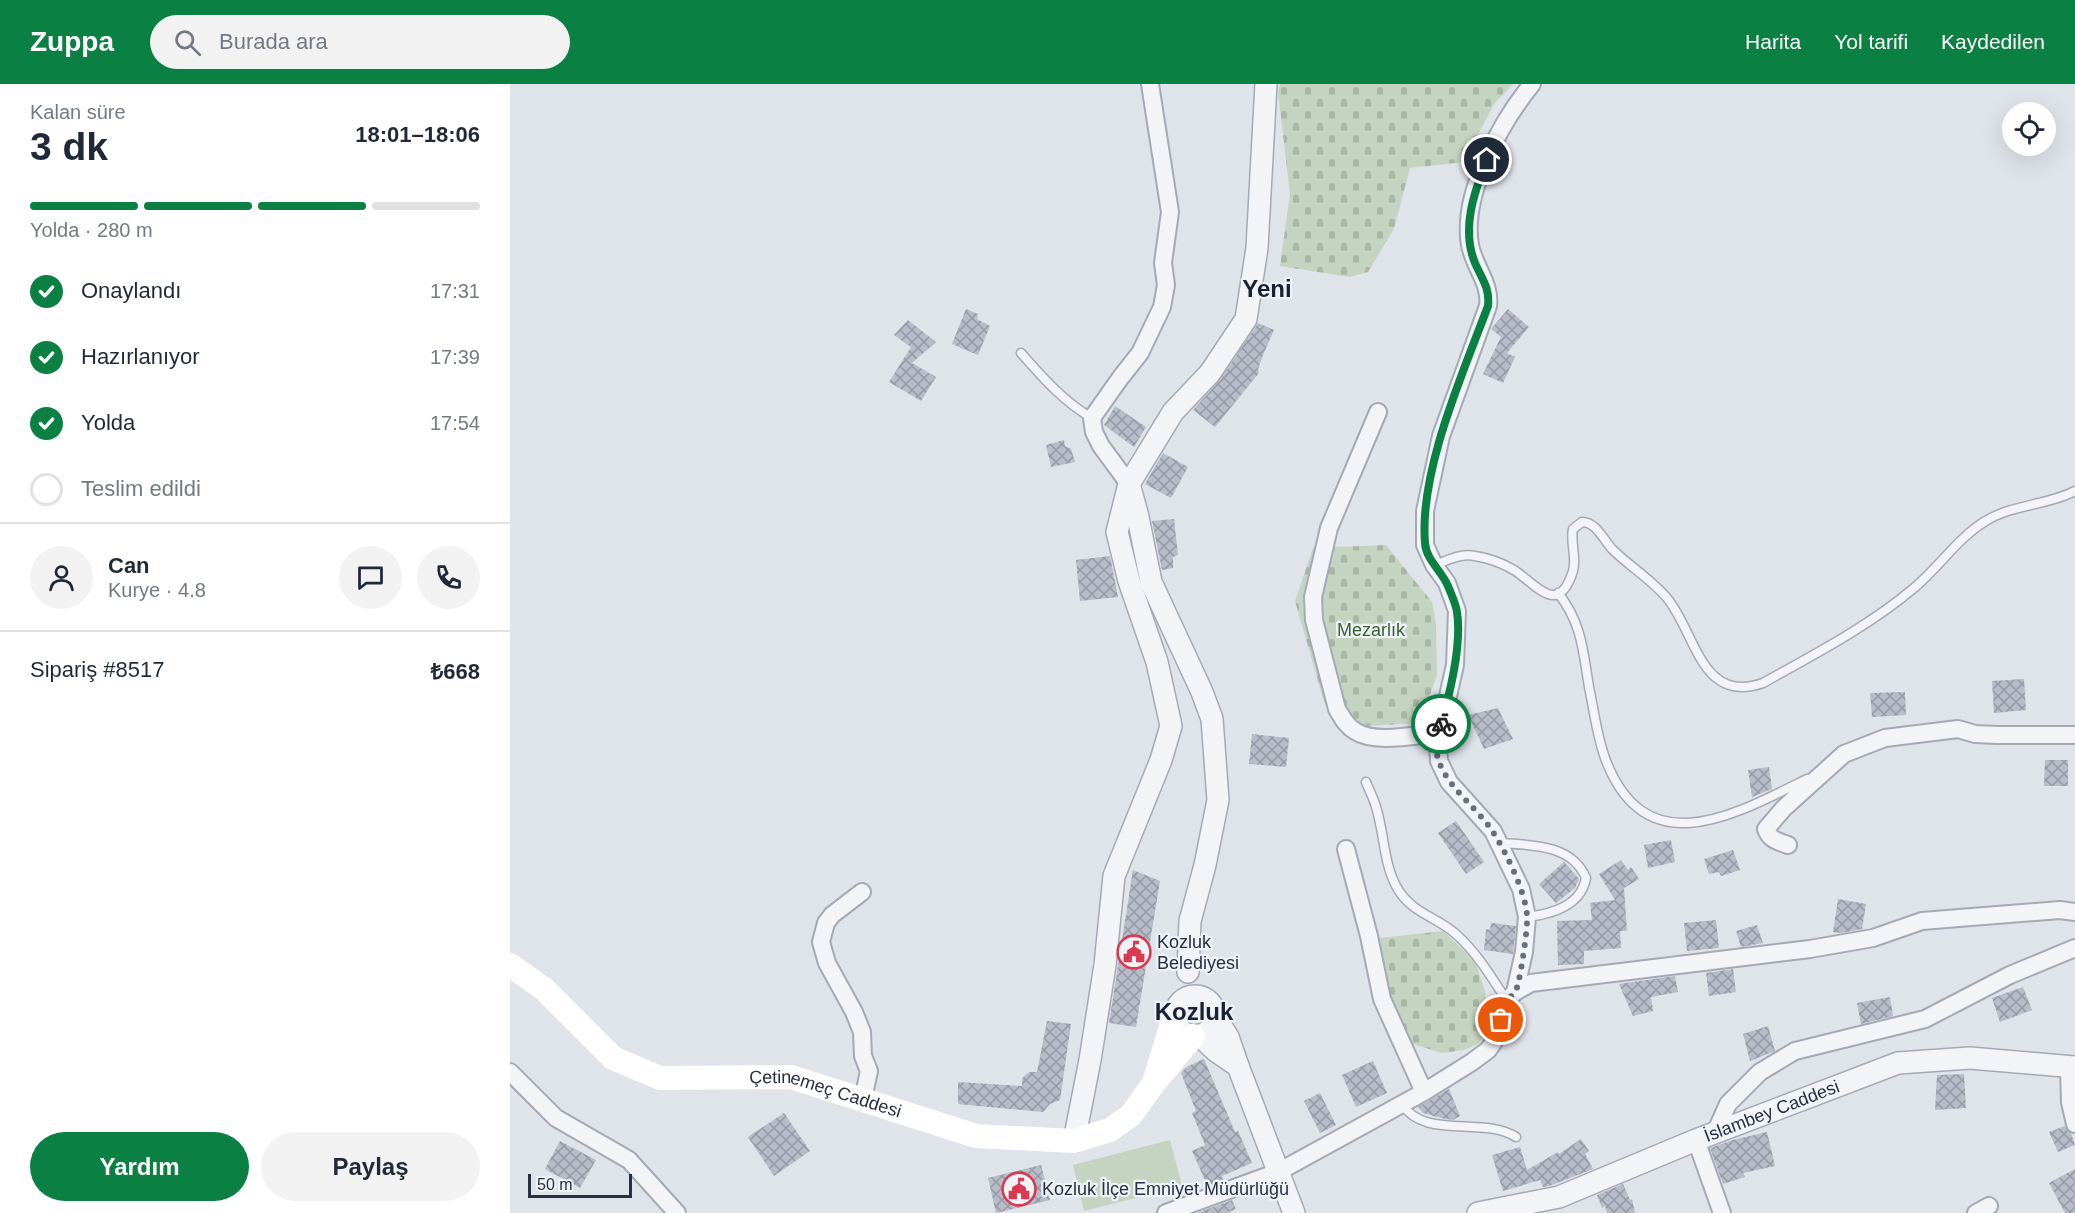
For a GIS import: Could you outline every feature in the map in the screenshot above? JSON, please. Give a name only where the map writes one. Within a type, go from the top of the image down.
[{"type":"main road","name":"Çetinemeç Caddesi","points":[[510,966],[544,990],[613,1058],[660,1078],[791,1077],[976,1136],[1074,1141],[1110,1130],[1131,1115],[1154,1083],[1196,1036]]},
{"type":"main road","name":"Çetinemeç Caddesi","points":[[1154,1083],[1176,1010]]},
{"type":"street","points":[[1150,84],[1170,212],[1163,263],[1166,285],[1162,307],[1140,353],[1092,418],[1094,432],[1101,446],[1129,484],[1151,582],[1212,718],[1218,800],[1205,865],[1190,921],[1188,972],[1176,1010],[1177,1025],[1186,1034],[1196,1036],[1238,1066]]},
{"type":"street","points":[[1074,1141],[1105,965],[1114,876],[1161,760],[1171,726],[1157,662],[1129,581],[1118,532],[1129,484],[1173,412],[1210,373],[1246,319],[1257,248],[1266,84]]},
{"type":"street","points":[[1166,1213],[1278,1172],[1424,1092],[1472,1062],[1488,1050],[1499,1032],[1511,996],[1524,952],[1527,917],[1521,889],[1493,831],[1449,782],[1439,761],[1437,733],[1455,666],[1457,611],[1447,583],[1434,565],[1425,545],[1425,511],[1440,436],[1488,306],[1488,290],[1475,264],[1470,243],[1471,211],[1487,160],[1513,109],[1532,84]]},
{"type":"street","points":[[1378,412],[1329,528],[1313,597],[1314,620],[1337,709],[1344,722],[1361,735],[1383,738],[1437,733]]},
{"type":"street","points":[[1788,845],[1773,840],[1768,836],[1766,829],[1784,808],[1844,754],[1885,738],[1958,729],[1975,734],[2075,735]]},
{"type":"street","points":[[1346,849],[1369,936],[1382,999],[1424,1092]]},
{"type":"street","points":[[862,892],[832,915],[826,923],[820,942],[827,963],[854,1012],[862,1032],[863,1056],[868,1071],[863,1099]]},
{"type":"street","points":[[1511,996],[1531,983],[1810,949],[1873,938],[1922,921],[2060,910],[2075,912]]},
{"type":"street","points":[[1722,1213],[1705,1136],[1728,1104],[1760,1072],[1795,1051],[1924,1019],[2010,975],[2075,948]]},
{"type":"street","points":[[1188,972],[1228,1037],[1294,1213]]},
{"type":"street","points":[[1176,1010],[1186,998],[1199,996],[1210,1007],[1210,1028],[1196,1036]]},
{"type":"street","name":"İslambey Caddesi","points":[[1478,1213],[1559,1197],[1705,1136],[1898,1063],[1970,1058],[2072,1067]]},
{"type":"street","points":[[2072,1067],[2070,1102],[2075,1124]]},
{"type":"street","points":[[510,1072],[556,1118],[628,1160],[677,1213]]},
{"type":"lane","points":[[1021,353],[1058,394],[1073,407],[1092,418]]},
{"type":"lane","points":[[1434,565],[1458,556],[1474,556],[1505,565],[1527,579],[1541,593],[1558,593],[1566,585],[1575,564],[1573,529],[1582,522],[1591,523],[1615,552],[1666,597],[1679,615],[1710,674],[1736,687],[1755,686],[1792,667],[1879,614],[1915,587],[1962,540],[1985,521],[2015,507],[2060,497],[2075,491]]},
{"type":"lane","points":[[1558,593],[1572,614],[1581,637],[1605,759],[1622,791],[1641,812],[1667,824],[1687,824],[1717,818],[1753,806],[1808,779],[1814,781]]},
{"type":"lane","points":[[1366,782],[1377,809],[1384,850],[1400,894],[1414,909],[1457,934],[1490,975],[1511,996]]},
{"type":"lane","points":[[1498,843],[1538,846],[1563,853],[1579,866],[1586,878],[1581,892],[1563,908],[1545,915],[1527,917]]},
{"type":"lane","points":[[1402,1104],[1409,1114],[1417,1119],[1444,1125],[1497,1129],[1516,1137]]},
{"type":"green space","points":[[1280,84],[1513,84],[1494,104],[1464,162],[1410,168],[1394,229],[1368,272],[1350,277],[1280,266],[1290,194],[1278,92]]},
{"type":"green space","name":"Mezarlık","points":[[1386,545],[1432,602],[1436,624],[1437,675],[1420,723],[1347,727],[1334,717],[1324,702],[1295,601],[1313,548]]},
{"type":"green space","points":[[1443,931],[1475,961],[1485,991],[1489,1027],[1478,1044],[1464,1050],[1442,1053],[1413,1044],[1401,1031],[1388,1007],[1376,953],[1380,938]]},
{"type":"green space","points":[[1170,1140],[1182,1186],[1084,1211],[1073,1165]]},
{"type":"building","points":[[966,309],[978,314],[977,319],[990,326],[978,355],[952,344]]},
{"type":"building","points":[[1508,309],[1529,327],[1507,353],[1515,357],[1503,383],[1483,374],[1501,337],[1491,329]]},
{"type":"building","points":[[908,320],[936,342],[912,363],[936,377],[921,401],[889,382],[911,347],[894,335]]},
{"type":"building","points":[[1258,323],[1274,330],[1258,369],[1259,373],[1215,427],[1193,410],[1220,380]]},
{"type":"building","points":[[1115,406],[1146,427],[1134,447],[1104,425]]},
{"type":"building","points":[[1064,440],[1065,446],[1071,449],[1075,462],[1051,467],[1046,445]]},
{"type":"building","points":[[1163,453],[1188,467],[1171,498],[1145,484]]},
{"type":"building","points":[[1174,519],[1178,555],[1173,557],[1173,568],[1162,570],[1152,521]]},
{"type":"building","points":[[1110,556],[1118,597],[1080,601],[1076,560]]},
{"type":"building","points":[[2024,679],[2026,710],[1994,713],[1992,681]]},
{"type":"building","points":[[1905,692],[1906,715],[1872,717],[1870,693]]},
{"type":"building","points":[[1498,708],[1513,739],[1484,749],[1468,715]]},
{"type":"building","points":[[1252,734],[1289,738],[1286,767],[1249,764]]},
{"type":"building","points":[[2045,760],[2068,760],[2068,786],[2044,786]]},
{"type":"building","points":[[1769,767],[1772,789],[1752,797],[1748,770]]},
{"type":"building","points":[[1456,821],[1484,862],[1466,874],[1438,833]]},
{"type":"building","points":[[1671,840],[1675,862],[1648,868],[1644,845]]},
{"type":"building","points":[[1733,850],[1740,870],[1721,876],[1719,872],[1709,874],[1704,859]]},
{"type":"building","points":[[1621,860],[1628,870],[1631,867],[1639,879],[1624,888],[1627,931],[1620,931],[1621,948],[1584,951],[1584,964],[1558,965],[1557,921],[1592,920],[1590,903],[1615,900],[1599,874]]},
{"type":"building","points":[[1564,862],[1579,879],[1575,888],[1556,903],[1539,884]]},
{"type":"building","name":"Kozluk Belediyesi","points":[[1133,870],[1160,881],[1136,1027],[1109,1023]]},
{"type":"building","points":[[1838,899],[1866,904],[1862,929],[1841,933],[1833,932]]},
{"type":"building","points":[[1716,920],[1719,948],[1687,951],[1684,923]]},
{"type":"building","points":[[1491,923],[1516,926],[1513,954],[1484,950],[1486,929],[1490,930]]},
{"type":"building","points":[[1757,925],[1763,943],[1741,947],[1736,931]]},
{"type":"building","points":[[1733,969],[1736,992],[1709,996],[1706,973]]},
{"type":"building","points":[[1675,976],[1678,992],[1651,997],[1653,1011],[1633,1016],[1619,984]]},
{"type":"building","points":[[2023,987],[2032,1010],[2000,1022],[1992,998]]},
{"type":"building","points":[[1890,997],[1893,1016],[1861,1024],[1857,1003]]},
{"type":"building","points":[[1047,1021],[1071,1024],[1060,1100],[1050,1104],[1043,1112],[958,1104],[958,1082],[1022,1086],[1022,1079],[1025,1075],[1037,1072]]},
{"type":"building","points":[[1768,1026],[1775,1051],[1750,1061],[1743,1034]]},
{"type":"building","points":[[1204,1059],[1235,1132],[1238,1131],[1252,1163],[1222,1176],[1224,1181],[1208,1187],[1192,1151],[1205,1145],[1192,1113],[1196,1111],[1181,1073],[1186,1067]]},
{"type":"building","points":[[1373,1061],[1387,1093],[1356,1107],[1342,1075]]},
{"type":"building","points":[[1964,1074],[1966,1108],[1935,1110],[1937,1075]]},
{"type":"building","points":[[1449,1089],[1460,1116],[1453,1120],[1441,1118],[1423,1113],[1418,1107]]},
{"type":"building","points":[[1320,1093],[1336,1125],[1320,1133],[1304,1101]]},
{"type":"building","points":[[784,1113],[810,1151],[774,1176],[748,1137]]},
{"type":"building","points":[[2065,1126],[2071,1133],[2075,1145],[2058,1152],[2049,1132]]},
{"type":"building","points":[[1767,1132],[1775,1166],[1743,1173],[1745,1177],[1723,1184],[1710,1148]]},
{"type":"building","points":[[1581,1139],[1589,1151],[1585,1154],[1593,1169],[1552,1185],[1543,1187],[1540,1180],[1503,1191],[1492,1155],[1520,1147],[1527,1170],[1558,1152],[1559,1154]]},
{"type":"building","points":[[560,1141],[596,1160],[580,1188],[545,1169]]},
{"type":"building","name":"Kozluk İlçe Emniyet Müdürlüğü","points":[[1041,1165],[1050,1200],[996,1213],[988,1178]]},
{"type":"building","points":[[2075,1169],[2075,1213],[2065,1213],[2049,1183]]},
{"type":"building","points":[[1623,1184],[1630,1200],[1632,1199],[1635,1213],[1607,1213],[1605,1206],[1602,1208],[1597,1195]]},
{"type":"building","points":[[1232,1200],[1236,1209],[1227,1213],[1197,1213]]},
{"type":"way so far","points":[[1441,724],[1437,733],[1439,761],[1449,782],[1493,831],[1526,903],[1524,952],[1515,992],[1507,1001],[1501,1020]]},
{"type":"place","name":"Kozluk Belediyesi","points":[[1134,952]]},
{"type":"place","name":"Kozluk İlçe Emniyet Müdürlüğü","points":[[1019,1189]]},
{"type":"district","name":"Yeni","points":[[1267,288]]},
{"type":"district","name":"Kozluk","points":[[1194,1011]]},
{"type":"route","points":[[1441,724],[1455,666],[1457,611],[1447,583],[1434,565],[1425,545],[1425,511],[1440,436],[1488,306],[1488,290],[1475,264],[1469,232],[1475,193],[1487,160]]}]
